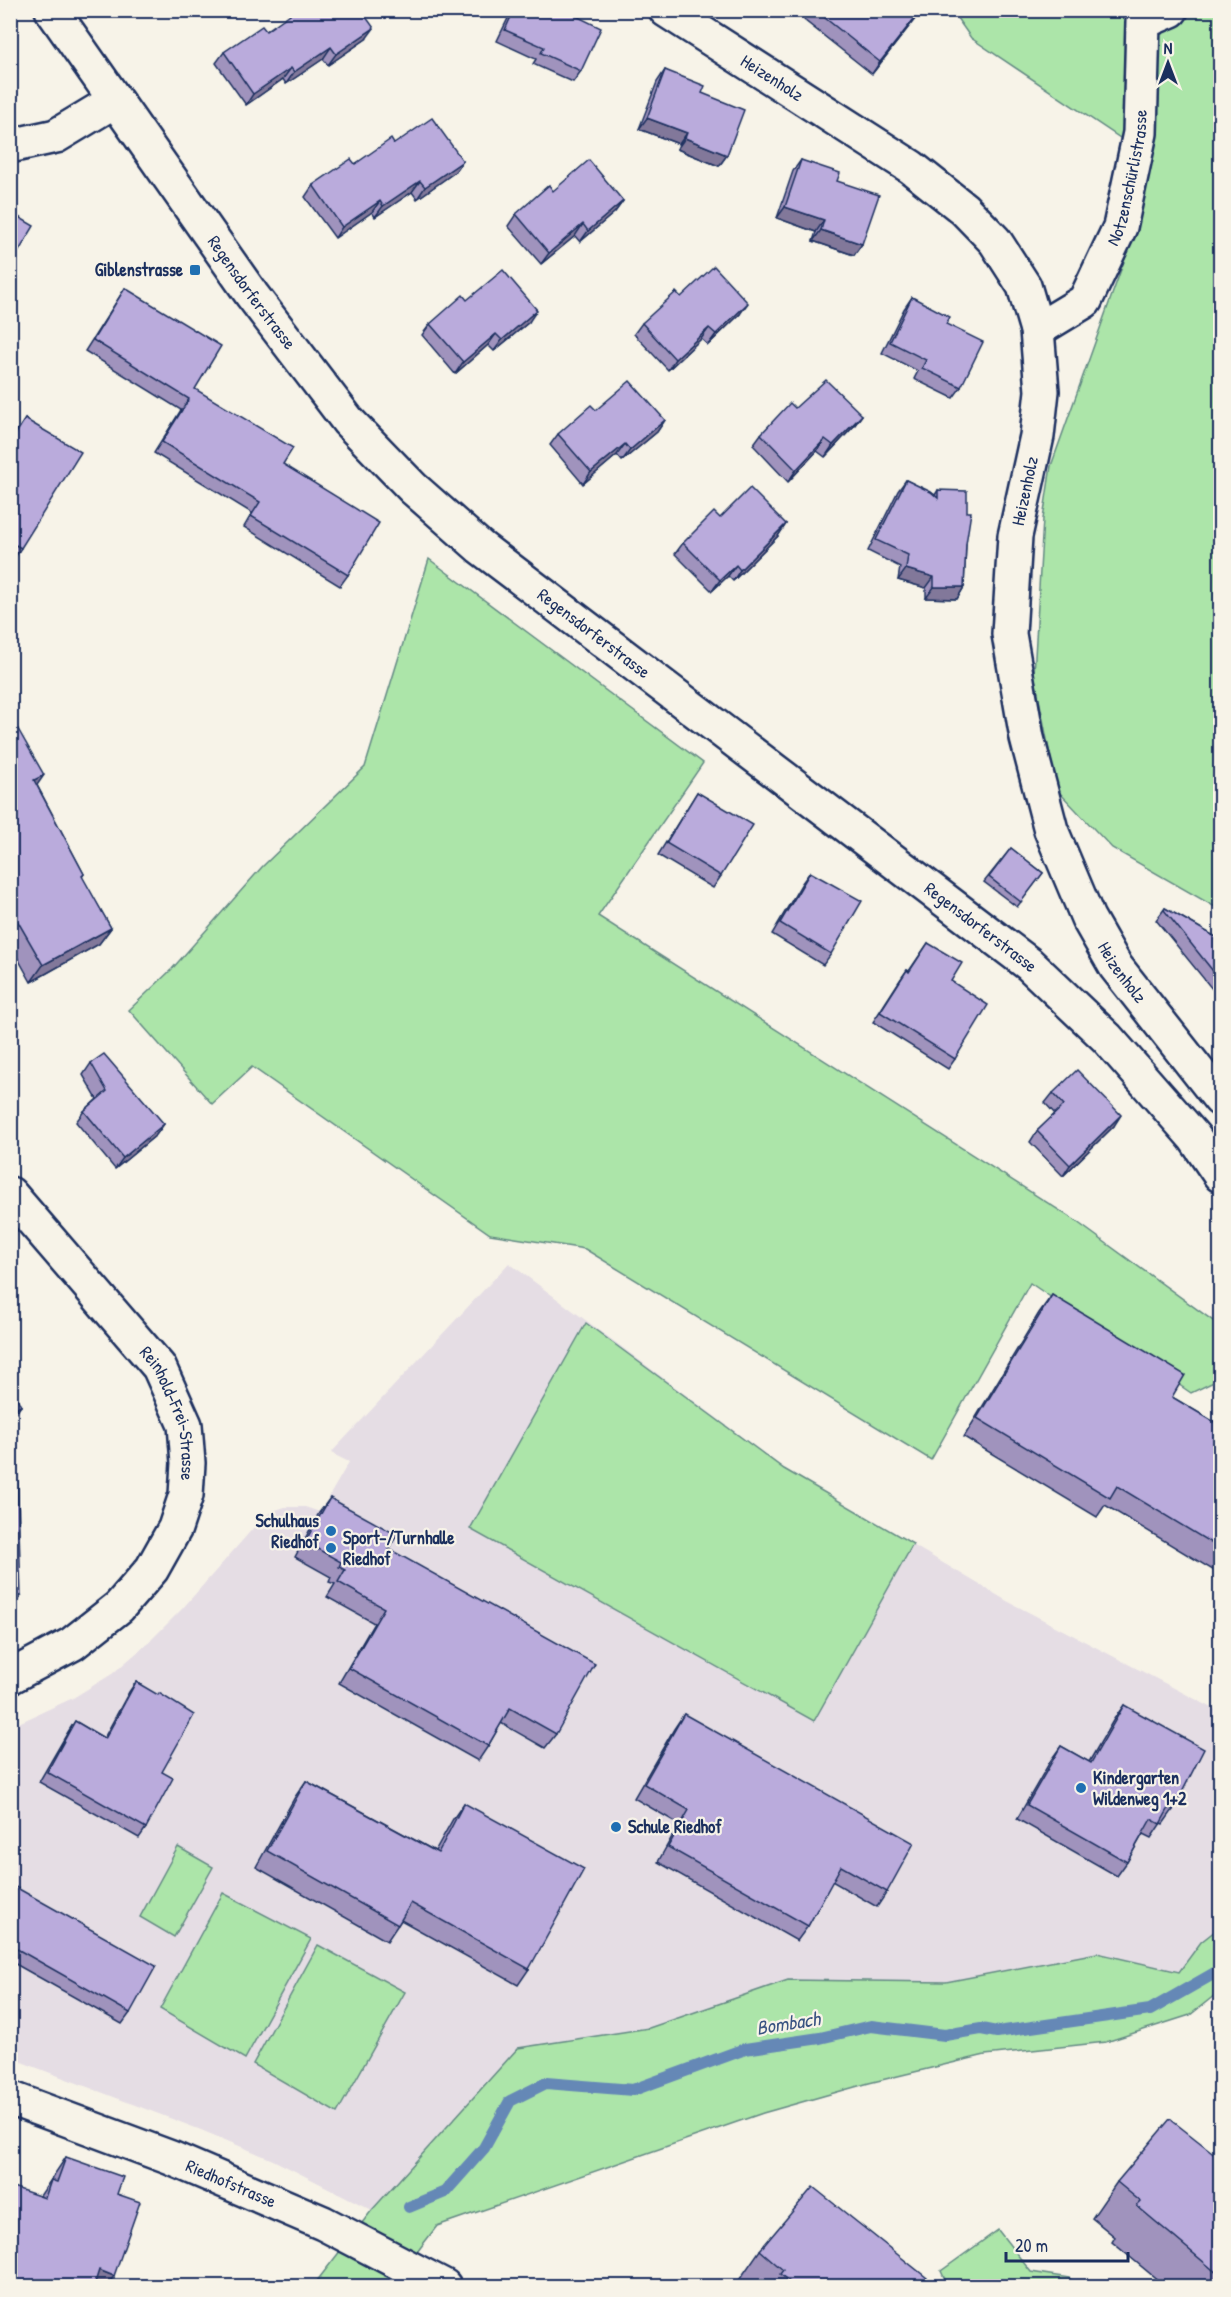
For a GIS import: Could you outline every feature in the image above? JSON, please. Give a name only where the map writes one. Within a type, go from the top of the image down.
[{"type":"street","name":"Regensdorferstrasse","points":[[52,10],[252,295],[348,421],[413,488],[480,547],[1029,964],[1107,1038],[1194,1137],[1221,1175]]},
{"type":"street","name":"Heizenholz","points":[[666,10],[911,167],[964,209],[995,241],[1024,286],[1037,330],[1041,402],[1037,436],[1015,536],[1009,634],[1027,738],[1051,830],[1088,918],[1116,967],[1221,1099]]},
{"type":"street","name":"Notzenschürlistrasse","points":[[1037,330],[1085,301],[1120,227],[1140,133],[1143,22],[1171,10]]},
{"type":"street","points":[[10,146],[56,136],[114,101]]},
{"type":"street","name":"Reinhold-Frei-Strasse","points":[[10,1194],[159,1367],[184,1425],[188,1463],[186,1495],[179,1517],[152,1569],[119,1607],[72,1644],[10,1677]]},
{"type":"street","name":"Riedhofstrasse","points":[[10,2098],[171,2158],[323,2223],[444,2286]]},
{"type":"shaded area","name":"Schule Riedhof","points":[[509,1263],[785,1469],[1007,1601],[1220,1712],[1220,1927],[1201,1942],[1179,1972],[1097,1953],[946,1982],[788,1980],[649,2028],[518,2048],[372,2210],[273,2160],[201,2130],[11,2058],[10,1727],[73,1698],[112,1674],[147,1644],[182,1609],[263,1517],[285,1507],[305,1507],[320,1512],[349,1462],[331,1453]]},
{"type":"green space","points":[[952,11],[1220,11],[1220,895],[1215,907],[1112,848],[1057,790],[1034,674],[1043,519],[1051,466],[1139,219],[1123,140],[971,38]]},
{"type":"green space","points":[[429,559],[703,763],[598,916],[1073,1219],[1220,1326],[1220,1379],[1191,1393],[1030,1283],[931,1460],[585,1249],[490,1234],[252,1067],[212,1104],[129,1010],[172,969],[262,867],[365,767]]},
{"type":"green space","points":[[586,1323],[784,1469],[913,1544],[814,1721],[470,1529]]},
{"type":"green space","points":[[178,1847],[213,1867],[174,1937],[140,1917]]},
{"type":"green space","points":[[223,1893],[311,1939],[245,2059],[160,2009]]},
{"type":"green space","points":[[1220,1927],[1220,1991],[1190,2015],[1106,2042],[985,2055],[869,2083],[763,2113],[437,2226],[391,2286],[313,2286],[372,2210],[518,2048],[649,2028],[788,1980],[946,1982],[1097,1953],[1179,1972],[1201,1942]]},
{"type":"green space","points":[[318,1945],[405,1992],[337,2113],[253,2064]]},
{"type":"green space","points":[[998,2230],[1031,2272],[1069,2278],[1080,2286],[948,2286],[941,2271]]},
{"type":"building","points":[[296,10],[361,10],[374,28],[336,54],[331,47],[294,72],[291,68],[253,94],[224,52],[262,26],[266,31]]},
{"type":"building","points":[[514,10],[564,10],[601,28],[581,71],[541,53],[544,47],[505,30]]},
{"type":"building","points":[[815,10],[921,10],[880,62]]},
{"type":"building","points":[[665,70],[705,86],[702,93],[744,110],[727,155],[685,138],[687,133],[647,118]]},
{"type":"building","points":[[432,118],[463,161],[425,187],[420,181],[383,206],[380,201],[342,227],[313,185],[351,159],[355,164],[391,139],[394,144]]},
{"type":"building","points":[[589,160],[623,201],[588,231],[583,224],[549,253],[516,214],[549,185],[553,191]]},
{"type":"building","points":[[801,160],[840,173],[837,181],[879,195],[862,244],[821,230],[824,220],[785,207]]},
{"type":"building","points":[[10,212],[34,226],[10,266]]},
{"type":"building","points":[[714,266],[748,303],[716,334],[709,328],[675,359],[642,323],[676,292],[681,297]]},
{"type":"building","points":[[503,270],[537,310],[502,340],[496,334],[463,362],[430,324],[463,295],[467,300]]},
{"type":"building","points":[[125,288],[221,346],[195,389],[293,448],[283,464],[379,523],[348,575],[251,516],[260,502],[162,442],[189,399],[93,340]]},
{"type":"building","points":[[912,297],[950,317],[946,324],[983,342],[961,387],[922,368],[926,360],[890,342]]},
{"type":"building","points":[[826,380],[862,415],[833,445],[825,439],[796,470],[761,434],[790,403],[795,408]]},
{"type":"building","points":[[630,381],[665,420],[630,450],[625,444],[591,472],[558,434],[591,405],[596,410]]},
{"type":"building","points":[[25,419],[81,452],[21,548],[10,542],[10,443]]},
{"type":"building","points":[[906,480],[938,498],[938,490],[967,491],[967,512],[971,512],[966,544],[964,587],[934,587],[934,577],[906,569],[908,555],[876,540]]},
{"type":"building","points":[[750,488],[786,524],[740,570],[736,565],[720,580],[683,543],[714,512],[720,518]]},
{"type":"building","points":[[10,715],[44,775],[34,780],[111,928],[43,965],[10,908]]},
{"type":"building","points":[[697,792],[753,825],[721,876],[666,843]]},
{"type":"building","points":[[1011,848],[1043,873],[1021,902],[989,877]]},
{"type":"building","points":[[810,872],[862,901],[831,954],[780,923]]},
{"type":"building","points":[[1165,908],[1221,940],[1221,981],[1164,910]]},
{"type":"building","points":[[928,943],[962,963],[951,981],[988,1005],[955,1059],[880,1012],[907,970],[909,972]]},
{"type":"building","points":[[104,1054],[164,1124],[123,1158],[84,1111],[107,1091],[91,1063]]},
{"type":"building","points":[[1077,1070],[1121,1115],[1070,1165],[1037,1131],[1064,1105],[1053,1093]]},
{"type":"building","points":[[10,1228],[16,1234],[10,1237]]},
{"type":"building","points":[[1052,1295],[1185,1375],[1172,1397],[1221,1426],[1221,1549],[1117,1486],[1110,1498],[977,1418]]},
{"type":"building","points":[[10,1385],[21,1406],[10,1409]]},
{"type":"building","points":[[17,1460],[21,1596],[10,1596],[10,1461]]},
{"type":"building","points":[[330,1498],[397,1535],[389,1549],[595,1664],[556,1734],[510,1708],[488,1746],[349,1668],[384,1608],[338,1582],[345,1570],[339,1567],[341,1562],[305,1542]]},
{"type":"building","points":[[136,1682],[158,1695],[159,1693],[194,1715],[162,1772],[173,1778],[146,1828],[47,1772],[75,1721],[105,1739]]},
{"type":"building","name":"Kindergarten Wildenweg 1+2","points":[[1124,1705],[1204,1749],[1173,1810],[1169,1808],[1160,1824],[1151,1819],[1127,1862],[1027,1805],[1061,1746],[1091,1763]]},
{"type":"building","points":[[684,1714],[914,1843],[887,1892],[841,1866],[808,1926],[668,1847],[689,1810],[644,1784]]},
{"type":"building","points":[[306,1781],[438,1853],[464,1803],[584,1869],[529,1969],[411,1903],[398,1925],[267,1851]]},
{"type":"building","points":[[10,1884],[156,1966],[130,2013],[10,1945]]},
{"type":"building","points":[[1170,2119],[1221,2159],[1221,2271],[1218,2274],[1137,2206],[1141,2202],[1117,2182]]},
{"type":"building","points":[[66,2157],[123,2177],[117,2194],[140,2202],[114,2276],[99,2270],[94,2286],[10,2286],[10,2186],[45,2198],[51,2180],[57,2182]]},
{"type":"building","points":[[813,2187],[937,2286],[795,2286],[780,2274],[783,2270],[760,2250]]},
{"type":"waterway","name":"Bombach","points":[[409,2207],[445,2192],[484,2148],[510,2101],[546,2083],[633,2090],[745,2049],[820,2038],[871,2026],[945,2035],[981,2029],[997,2032],[1150,2010],[1220,1970]]},
{"type":"place","name":"Giblenstrasse","points":[[195,270]]},
{"type":"place","name":"Schulhaus Riedhof","points":[[331,1531]]},
{"type":"place","name":"Sport-/Turnhalle Riedhof","points":[[331,1548]]},
{"type":"place","name":"Kindergarten Wildenweg 1+2","points":[[1081,1788]]},
{"type":"place","name":"Schule Riedhof","points":[[616,1827]]}]
